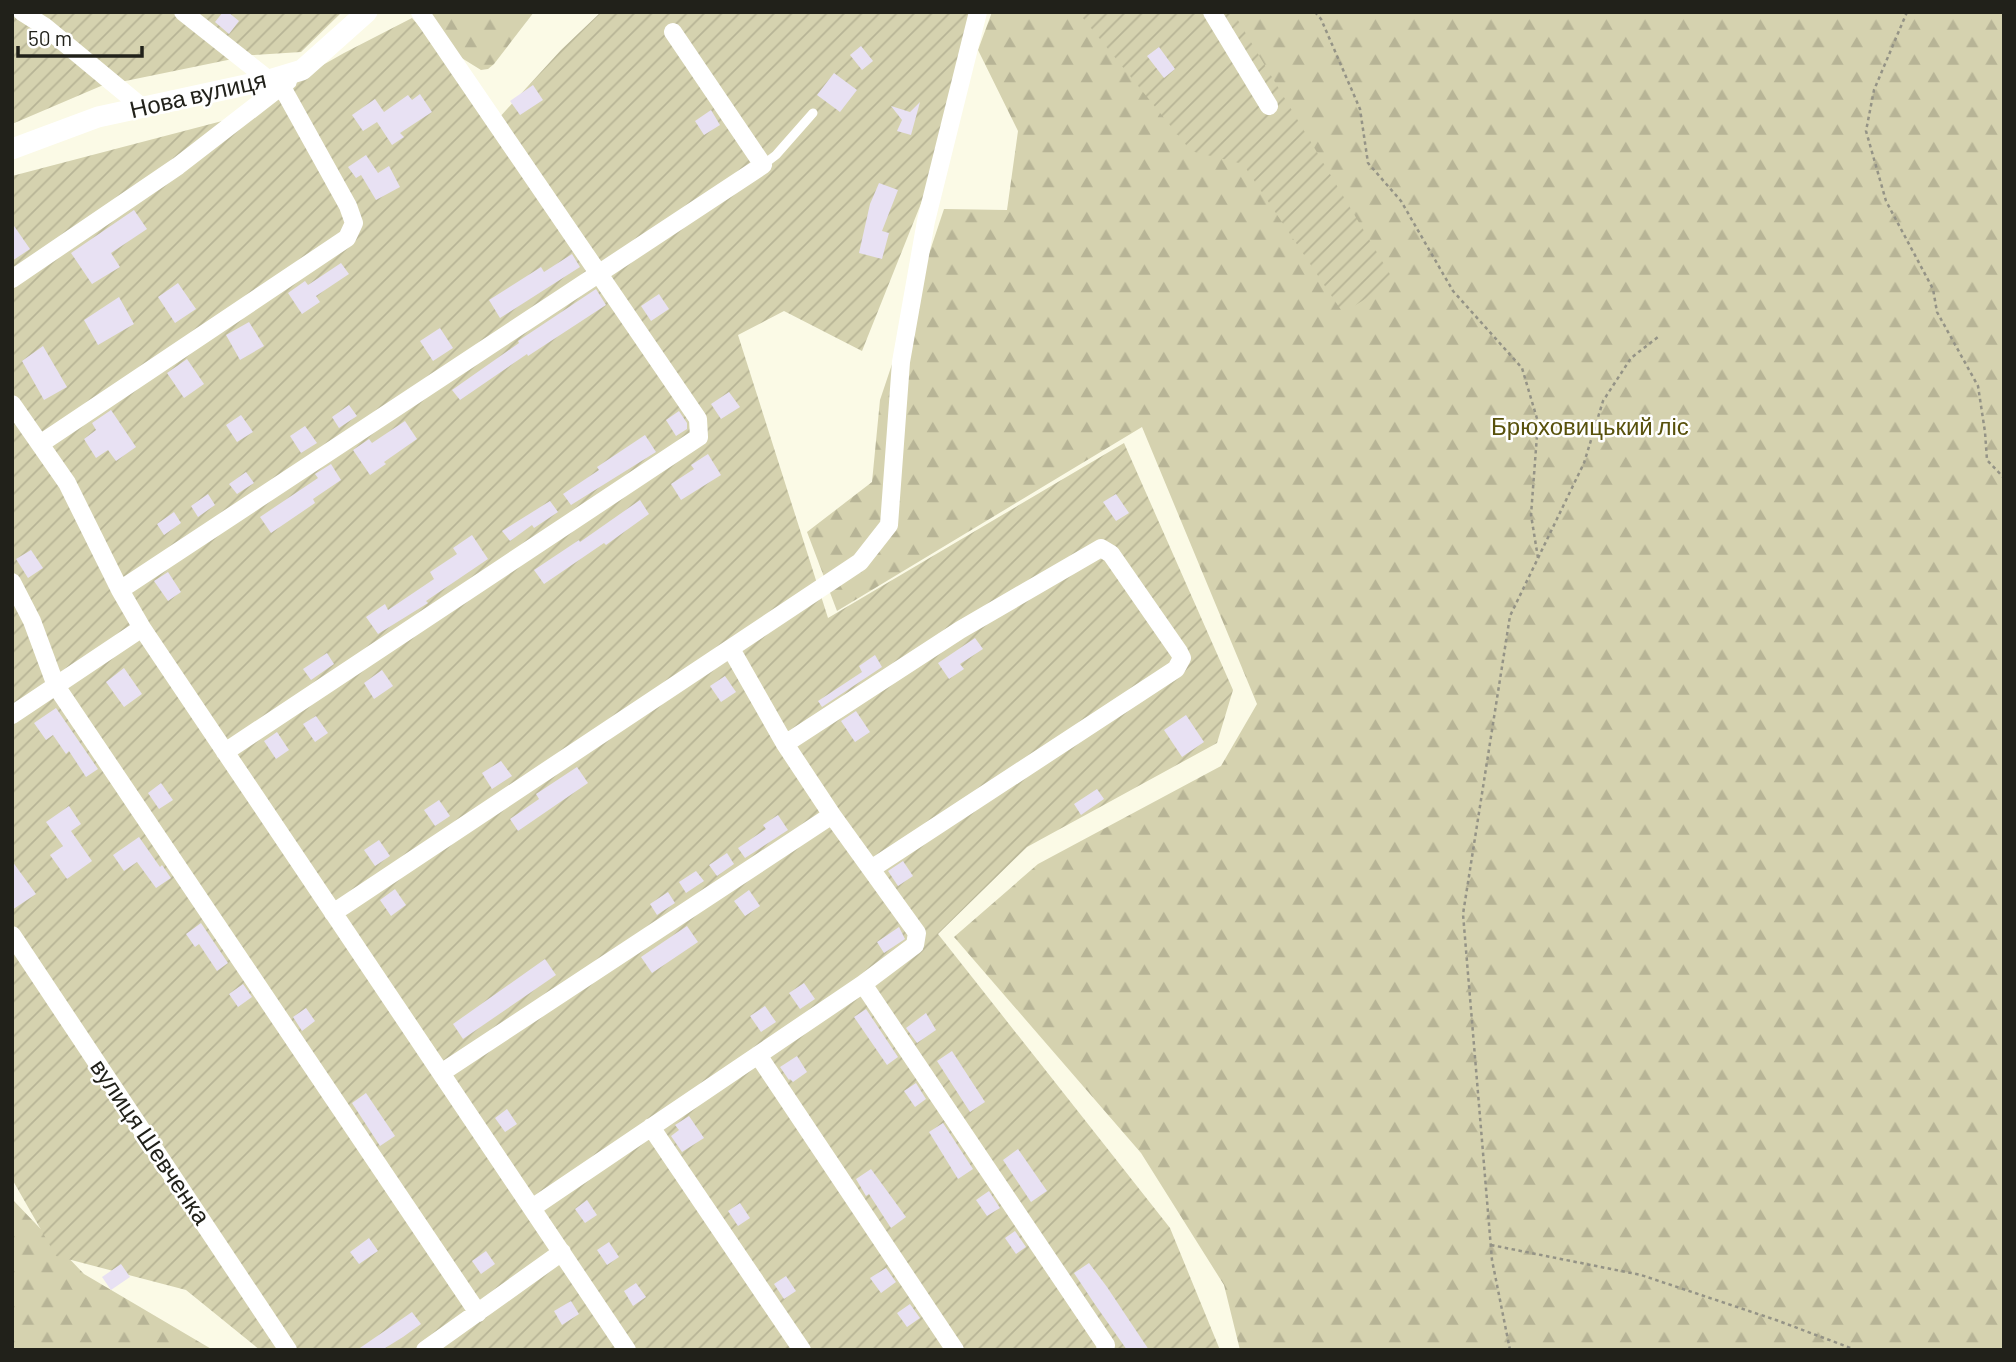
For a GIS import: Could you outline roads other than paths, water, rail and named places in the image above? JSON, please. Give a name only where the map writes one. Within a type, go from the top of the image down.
[{"type":"street","points":[[22,12],[44,26],[143,108]]},
{"type":"street","name":"Нова вулиця","points":[[12,149],[97,117],[276,84],[302,70],[367,12]]},
{"type":"street","points":[[225,752],[699,437],[698,419],[420,12]]},
{"type":"street","points":[[333,913],[860,562],[888,525],[901,362],[926,221],[978,12]]},
{"type":"street","points":[[1212,12],[1269,106]]},
{"type":"street","points":[[40,444],[347,238],[354,223],[348,206],[276,84],[196,16]]},
{"type":"street","points":[[120,590],[763,165],[673,32]]},
{"type":"street","points":[[12,279],[178,166],[276,84]]},
{"type":"street","points":[[12,404],[67,483],[142,628],[627,1350]]},
{"type":"street","points":[[785,744],[960,630],[1101,548],[1111,554],[1180,652],[1180,664],[1176,669],[871,869]]},
{"type":"street","points":[[12,582],[32,621],[56,686],[478,1313]]},
{"type":"street","points":[[12,715],[142,628]]},
{"type":"street","points":[[532,1208],[915,946],[917,933],[832,815],[785,744],[731,649]]},
{"type":"street","points":[[441,1073],[832,815]]},
{"type":"street","name":"вулиця Шевченка","points":[[12,935],[288,1350]]},
{"type":"street","points":[[863,984],[1099,1334],[1106,1345],[1105,1350]]},
{"type":"street","points":[[758,1055],[955,1350]]},
{"type":"street","points":[[651,1127],[802,1350]]},
{"type":"street","points":[[425,1350],[562,1252]]},
{"type":"lane","points":[[763,165],[776,155],[813,113]]},
{"type":"park label","name":"Брюховицький ліс","points":[[1590,427]]}]
